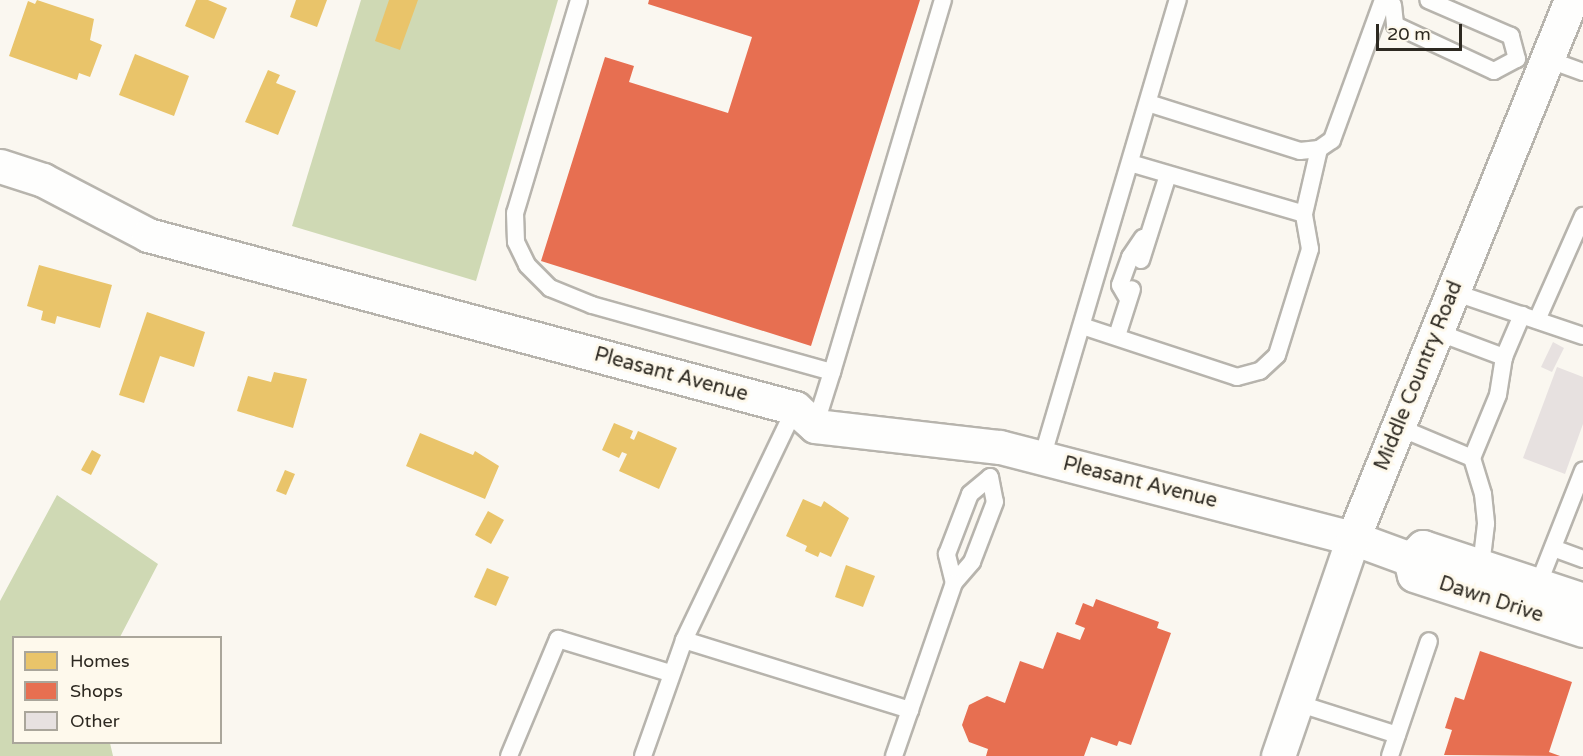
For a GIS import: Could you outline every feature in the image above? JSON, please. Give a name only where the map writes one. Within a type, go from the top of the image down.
[{"type":"street","name":"Middle Country Road","points":[[1278,756],[1353,538],[1453,292],[1536,62],[1571,0]]},
{"type":"street","name":"Pleasant Avenue","points":[[0,166],[43,180],[148,235],[805,417],[995,462],[1042,458],[1353,538]]},
{"type":"street","name":"Dawn Drive","points":[[1353,538],[1410,559]]},
{"type":"street","name":"Dawn Drive","points":[[1410,559],[1423,547],[1583,600]]},
{"type":"street","name":"Dawn Drive","points":[[1410,559],[1414,575],[1583,630]]},
{"type":"lane","points":[[579,0],[515,213],[516,242],[527,266],[550,288],[592,305],[832,372]]},
{"type":"lane","points":[[643,756],[670,673],[684,640],[805,417],[832,372],[943,0]]},
{"type":"lane","points":[[1042,458],[1178,0]]},
{"type":"lane","points":[[1428,0],[1512,36],[1536,62]]},
{"type":"lane","points":[[1148,103],[1299,151],[1319,150],[1332,140],[1390,1]]},
{"type":"lane","points":[[1390,1],[1395,25],[1494,71],[1536,62],[1583,72]]},
{"type":"lane","points":[[1082,326],[1237,377],[1260,371],[1277,355],[1310,249],[1304,214],[1319,150]]},
{"type":"lane","points":[[1130,163],[1304,214]]},
{"type":"lane","points":[[1141,260],[1168,175]]},
{"type":"lane","points":[[1481,566],[1485,524],[1483,494],[1472,458],[1498,394],[1504,357],[1530,318],[1583,216]]},
{"type":"lane","points":[[1117,336],[1130,294],[1120,285],[1130,257],[1152,225]]},
{"type":"lane","points":[[1453,292],[1583,336]]},
{"type":"lane","points":[[1437,332],[1504,357]]},
{"type":"lane","points":[[1398,427],[1472,458]]},
{"type":"lane","points":[[954,583],[947,554],[970,494],[995,462]]},
{"type":"lane","points":[[894,756],[954,583],[972,562],[995,502],[995,462]]},
{"type":"lane","points":[[1538,585],[1583,471]]},
{"type":"lane","points":[[1553,548],[1583,558]]},
{"type":"lane","points":[[509,756],[558,639],[670,673]]},
{"type":"lane","points":[[684,640],[910,710]]},
{"type":"lane","points":[[1390,756],[1429,640]]},
{"type":"lane","points":[[1297,703],[1397,735]]},
{"type":"green space","points":[[361,0],[558,0],[476,281],[292,226]]},
{"type":"green space","points":[[57,495],[158,564],[121,636],[12,636],[12,744],[110,744],[113,756],[0,756],[0,601]]},
{"type":"building: Homes","points":[[37,0],[94,19],[90,40],[102,45],[90,77],[79,73],[77,80],[9,56],[28,1],[35,4]]},
{"type":"building: Homes","points":[[196,0],[208,0],[227,8],[214,39],[185,26]]},
{"type":"building: Homes","points":[[296,0],[327,0],[317,27],[290,17]]},
{"type":"building: Homes","points":[[389,0],[418,0],[400,50],[375,41]]},
{"type":"building: Homes","points":[[135,54],[189,76],[174,116],[119,95]]},
{"type":"building: Homes","points":[[268,70],[280,75],[276,83],[296,91],[278,135],[245,122]]},
{"type":"building: Homes","points":[[39,265],[112,285],[100,328],[57,316],[55,324],[41,320],[43,311],[27,306]]},
{"type":"building: Homes","points":[[147,312],[205,332],[194,367],[160,356],[144,403],[119,395]]},
{"type":"building: Homes","points":[[274,372],[307,379],[293,428],[237,411],[248,376],[271,382]]},
{"type":"building: Homes","points":[[614,423],[633,431],[630,438],[634,440],[638,431],[677,448],[659,489],[619,471],[627,454],[622,452],[619,458],[602,450]]},
{"type":"building: Homes","points":[[420,433],[473,455],[475,451],[499,466],[485,499],[406,466]]},
{"type":"building: Homes","points":[[92,450],[101,455],[91,475],[81,470]]},
{"type":"building: Homes","points":[[285,470],[295,474],[286,495],[276,491]]},
{"type":"building: Homes","points":[[803,499],[821,507],[824,501],[849,518],[831,557],[820,552],[818,557],[805,551],[807,546],[786,536]]},
{"type":"building: Homes","points":[[488,511],[504,520],[491,544],[475,535]]},
{"type":"building: Homes","points":[[846,565],[875,576],[863,607],[835,597]]},
{"type":"building: Homes","points":[[487,568],[509,577],[496,606],[474,597]]},
{"type":"building: Shops","points":[[649,0],[920,0],[811,346],[541,261],[605,57],[634,66],[629,82],[728,113],[752,37],[648,4]]},
{"type":"building: Shops","points":[[1096,599],[1159,622],[1157,628],[1171,633],[1131,745],[1119,741],[1117,746],[1091,737],[1084,756],[986,756],[988,749],[969,742],[962,725],[969,705],[987,696],[1005,703],[1020,661],[1043,669],[1057,632],[1080,640],[1085,628],[1075,624],[1083,603],[1093,607]]},
{"type":"building: Shops","points":[[1480,651],[1572,682],[1549,752],[1560,756],[1444,755],[1452,730],[1445,728],[1455,697],[1464,700]]},
{"type":"building: Other","points":[[1553,342],[1564,348],[1552,372],[1541,367]]},
{"type":"building: Other","points":[[1557,367],[1583,377],[1583,424],[1565,474],[1523,458]]}]
